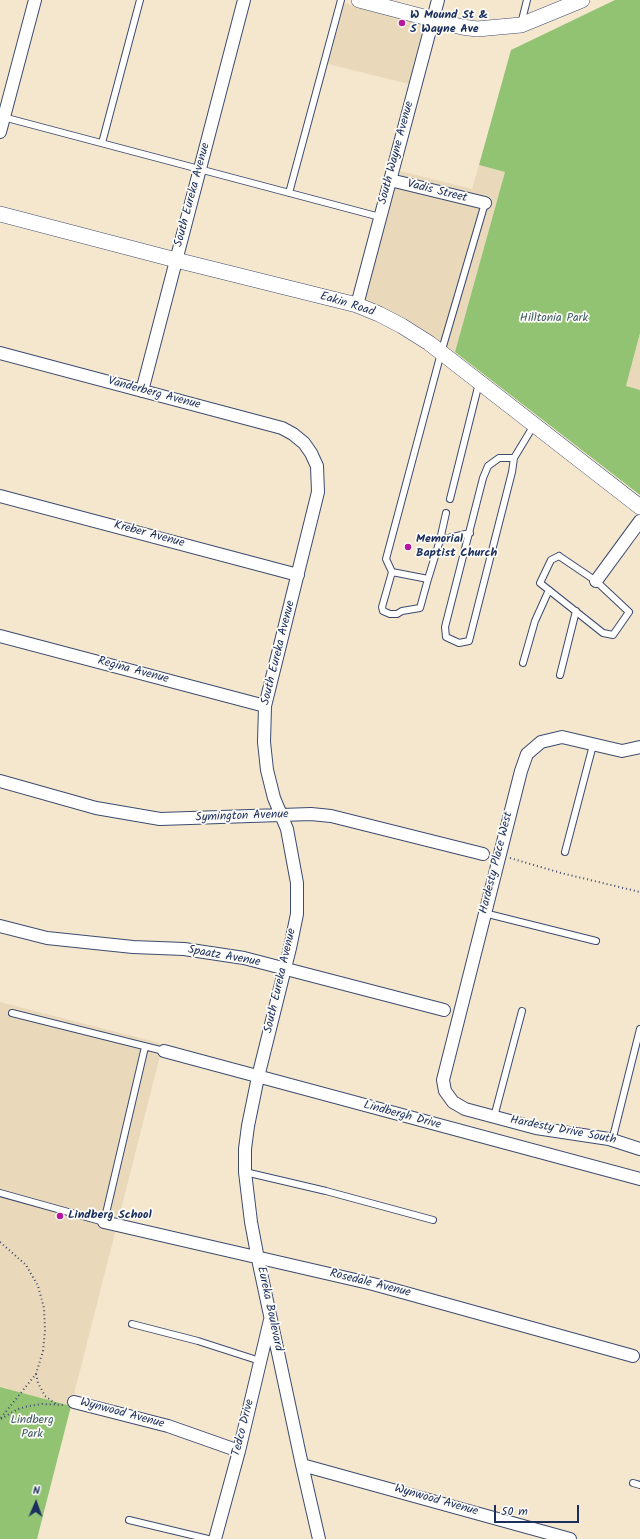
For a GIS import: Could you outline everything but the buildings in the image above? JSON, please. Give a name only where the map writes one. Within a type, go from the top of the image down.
[{"type":"street","points":[[0,132],[2,117],[35,0]]},
{"type":"street","name":"South Eureka Avenue","points":[[142,391],[244,0]]},
{"type":"street","points":[[359,0],[477,29],[521,25],[582,0]]},
{"type":"street","name":"South Wayne Avenue","points":[[357,305],[438,0]]},
{"type":"street","name":"Vadis Street","points":[[390,180],[485,203]]},
{"type":"street","name":"Eakin Road","points":[[0,214],[357,305],[402,326],[441,353],[640,508]]},
{"type":"street","name":"Vanderberg Avenue","points":[[0,353],[282,428],[293,434],[304,443]]},
{"type":"street","name":"South Eureka Avenue","points":[[258,1077],[297,914],[298,891],[287,828],[274,798],[267,770],[264,742],[265,706],[318,492],[317,466],[304,443]]},
{"type":"street","name":"Kreber Avenue","points":[[0,496],[298,575]]},
{"type":"street","points":[[596,581],[640,521]]},
{"type":"street","name":"Regina Avenue","points":[[0,636],[265,706]]},
{"type":"street","name":"Hardesty Place West","points":[[445,1091],[443,1080],[445,1069],[520,770],[527,754],[541,742],[552,738],[562,737],[622,751],[640,747]]},
{"type":"street","name":"Symington Avenue","points":[[0,781],[96,808],[160,819],[311,814],[353,820],[483,854]]},
{"type":"street","name":"Spaatz Avenue","points":[[0,926],[47,938],[133,948],[184,950],[244,958],[444,1010]]},
{"type":"street","name":"Lindbergh Drive","points":[[164,1051],[640,1179]]},
{"type":"street","name":"Eureka Boulevard","points":[[258,1077],[245,1149],[245,1172],[251,1222],[319,1539]]},
{"type":"street","name":"Hardesty Drive South","points":[[445,1091],[453,1102],[465,1109],[536,1128],[612,1141],[640,1149]]},
{"type":"street","name":"Rosedale Avenue","points":[[104,1222],[428,1299],[633,1356]]},
{"type":"street","name":"Tedco Drive","points":[[215,1539],[271,1317]]},
{"type":"street","name":"Wynwood Avenue","points":[[74,1402],[168,1426],[238,1451]]},
{"type":"street","name":"Wynwood Avenue","points":[[302,1465],[570,1539]]},
{"type":"lane","points":[[102,143],[140,0]]},
{"type":"lane","points":[[289,193],[341,0]]},
{"type":"lane","points":[[521,25],[527,0]]},
{"type":"lane","points":[[2,117],[380,217]]},
{"type":"lane","points":[[446,513],[440,540],[420,608],[402,611],[397,614],[390,614],[383,611],[382,607],[392,572],[386,559],[441,353],[485,203]]},
{"type":"lane","points":[[450,499],[479,383]]},
{"type":"lane","points":[[514,458],[499,458],[488,466],[445,628],[446,637],[459,643],[470,641],[512,472],[514,458],[534,425]]},
{"type":"lane","points":[[440,540],[470,534]]},
{"type":"lane","points":[[559,556],[596,581],[629,612],[613,635],[603,633],[540,583],[551,560],[559,556]]},
{"type":"lane","points":[[392,572],[428,579]]},
{"type":"lane","points":[[523,664],[535,621],[549,590]]},
{"type":"lane","points":[[560,675],[576,611]]},
{"type":"lane","points":[[565,852],[593,744]]},
{"type":"lane","points":[[484,913],[596,941]]},
{"type":"lane","points":[[494,1117],[522,1011]]},
{"type":"lane","points":[[12,1013],[164,1051]]},
{"type":"lane","points":[[612,1141],[640,1029]]},
{"type":"lane","points":[[0,1193],[104,1222],[145,1047]]},
{"type":"lane","points":[[245,1172],[326,1191],[432,1220]]},
{"type":"lane","points":[[132,1324],[198,1341],[260,1361]]},
{"type":"lane","points":[[129,1520],[208,1539]]},
{"type":"path","points":[[499,855],[561,873],[640,892]]},
{"type":"path","points":[[0,1242],[26,1265],[38,1286],[44,1308],[45,1330],[43,1351],[36,1374],[0,1419]]},
{"type":"path","points":[[36,1374],[44,1396],[57,1405]]},
{"type":"path","points":[[0,1419],[29,1406],[42,1404],[71,1406],[74,1402]]},
{"type":"shaded area","points":[[344,3],[424,23],[409,84],[328,64]]},
{"type":"shaded area","points":[[479,165],[505,172],[455,352],[434,345],[360,306],[400,171],[472,189]]},
{"type":"shaded area","points":[[640,333],[640,390],[626,386]]},
{"type":"shaded area","name":"Lindberg School","points":[[0,1002],[163,1044],[71,1406],[0,1387]]},
{"type":"green space","name":"Hilltonia Park","points":[[615,0],[640,0],[640,333],[626,386],[640,390],[640,495],[455,352],[505,172],[479,165],[511,50]]},
{"type":"green space","name":"Lindberg Park","points":[[0,1387],[71,1406],[37,1539],[0,1539]]},
{"type":"place","name":"W Mound St & S Wayne Ave","points":[[402,23]]},
{"type":"place","name":"Memorial Baptist Church","points":[[408,547]]},
{"type":"place","name":"Lindberg School","points":[[60,1216]]}]
